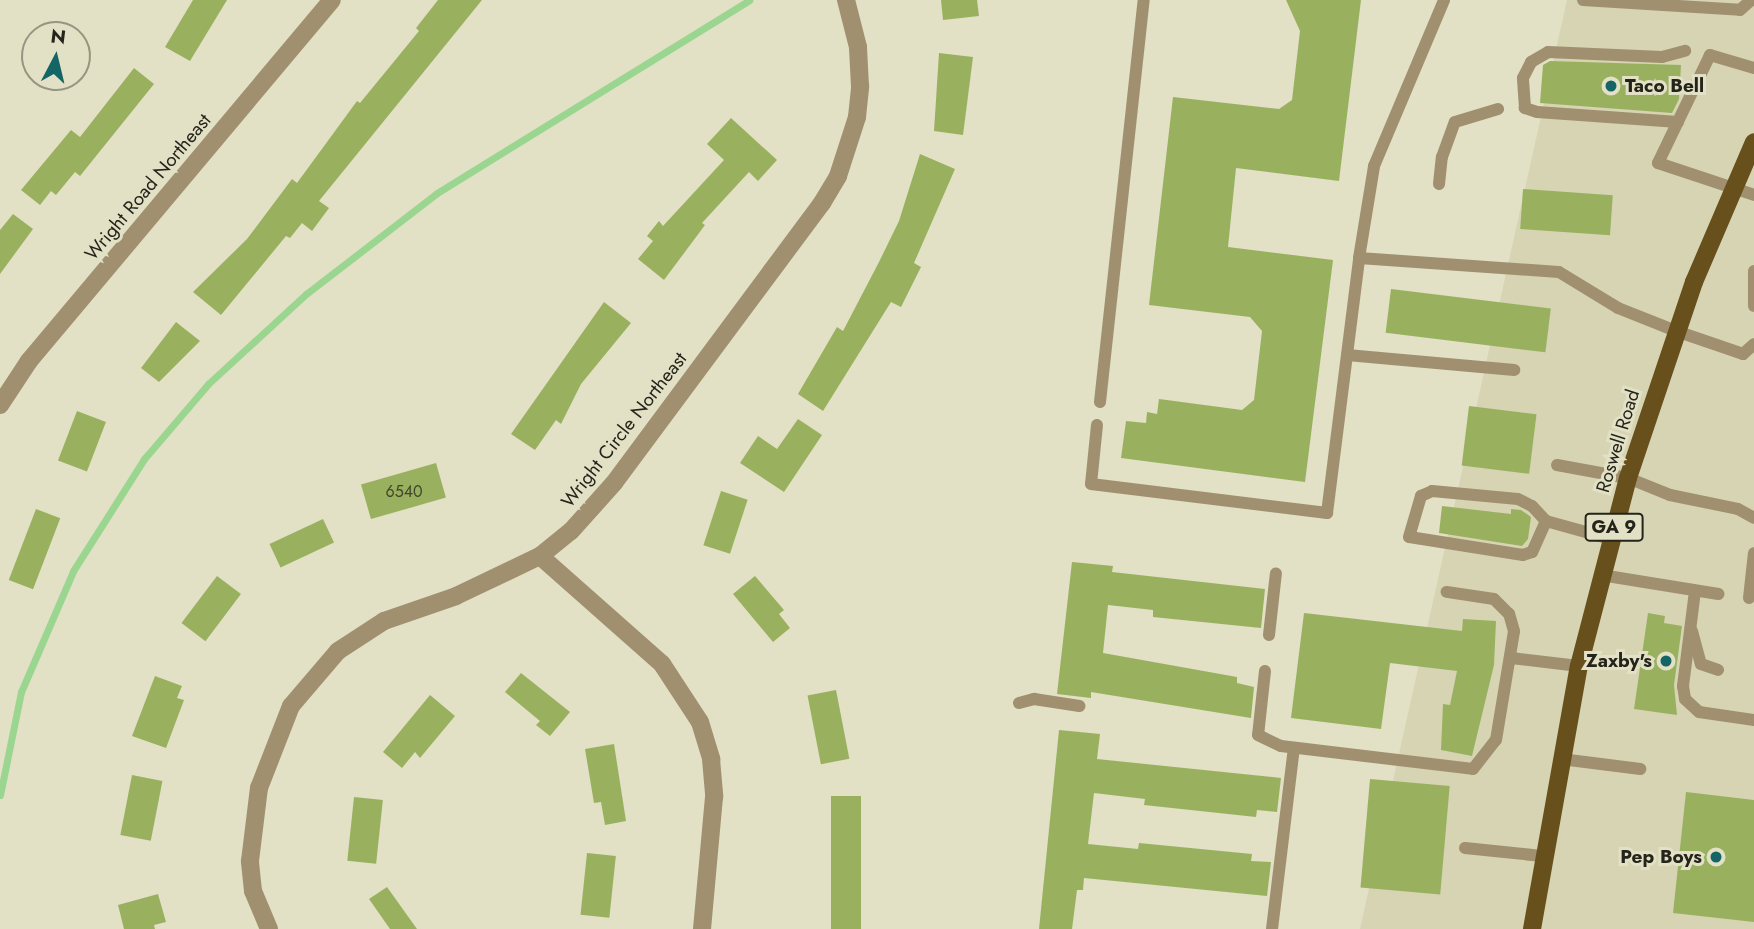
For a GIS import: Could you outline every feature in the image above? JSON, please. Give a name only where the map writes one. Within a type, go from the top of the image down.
[{"type":"main road","name":"Roswell Road","points":[[1532,929],[1542,856],[1579,666],[1628,478],[1676,331],[1733,187],[1754,142]]},
{"type":"street","name":"Wright Road Northeast","points":[[0,405],[29,361],[332,0]]},
{"type":"street","name":"Wright Circle Northeast","points":[[269,929],[253,891],[250,861],[259,788],[276,736],[312,677],[338,651],[384,621],[456,596],[540,556],[571,531],[614,483],[822,203],[838,176],[857,117],[860,86],[858,47],[846,0]]},
{"type":"street","points":[[540,556],[662,664],[700,722],[711,759],[714,797],[702,929]]},
{"type":"lane","points":[[1100,402],[1144,0]]},
{"type":"lane","points":[[1097,425],[1091,484],[1327,513],[1359,258],[1374,166],[1444,0]]},
{"type":"lane","points":[[1583,0],[1740,10],[1751,0]]},
{"type":"lane","points":[[1678,122],[1538,112],[1525,108],[1522,78],[1531,62],[1548,52],[1662,57],[1685,51]]},
{"type":"lane","points":[[1754,68],[1710,55],[1658,163],[1754,195]]},
{"type":"lane","points":[[1439,184],[1441,157],[1455,122],[1498,109]]},
{"type":"lane","points":[[1359,258],[1559,272],[1618,309],[1676,331],[1743,354],[1754,344]]},
{"type":"lane","points":[[1754,271],[1754,306]]},
{"type":"lane","points":[[1347,355],[1514,370]]},
{"type":"lane","points":[[1557,465],[1628,478],[1670,495],[1738,509],[1754,518]]},
{"type":"lane","points":[[1546,521],[1532,552],[1523,555],[1409,537],[1421,496],[1432,491],[1518,499],[1532,506],[1546,521],[1611,539]]},
{"type":"lane","points":[[1749,598],[1754,553]]},
{"type":"lane","points":[[1269,635],[1276,573]]},
{"type":"lane","points":[[1601,575],[1718,594]]},
{"type":"lane","points":[[1695,591],[1685,699],[1699,712],[1754,720]]},
{"type":"lane","points":[[1265,671],[1258,735],[1294,748],[1473,769],[1496,740],[1514,631],[1509,614],[1494,598],[1447,592]]},
{"type":"lane","points":[[1690,624],[1701,664],[1718,670]]},
{"type":"lane","points":[[1511,658],[1579,666]]},
{"type":"lane","points":[[1020,704],[1034,699],[1079,706]]},
{"type":"lane","points":[[1272,929],[1294,748]]},
{"type":"lane","points":[[1561,759],[1640,769]]},
{"type":"lane","points":[[1465,848],[1542,856]]},
{"type":"shaded area","points":[[1567,0],[1754,0],[1754,929],[1360,929]]},
{"type":"building","points":[[193,0],[227,0],[190,61],[165,47]]},
{"type":"building","points":[[438,0],[482,0],[319,201],[329,208],[312,231],[302,223],[290,238],[286,236],[221,315],[193,292],[247,239],[292,179],[297,183],[357,101],[360,103],[419,31],[416,28]]},
{"type":"building","points":[[941,0],[977,0],[979,16],[943,20]]},
{"type":"building","points":[[1286,0],[1361,0],[1339,181],[1236,168],[1228,247],[1333,260],[1305,482],[1121,458],[1126,421],[1146,423],[1147,412],[1157,414],[1159,399],[1242,410],[1254,400],[1262,331],[1250,317],[1149,305],[1173,97],[1279,109],[1292,100],[1300,31]]},
{"type":"building","points":[[939,53],[973,57],[963,135],[934,131]]},
{"type":"building","name":"Taco Bell","points":[[1550,61],[1681,65],[1679,99],[1672,113],[1540,103],[1543,65]]},
{"type":"building","points":[[134,68],[154,84],[80,176],[75,172],[56,195],[51,191],[40,205],[21,190],[71,130],[80,137]]},
{"type":"building","points":[[731,118],[777,160],[758,181],[749,172],[702,223],[705,225],[664,280],[638,259],[653,241],[647,236],[659,221],[663,226],[724,160],[707,144]]},
{"type":"building","points":[[920,154],[955,169],[914,263],[921,267],[901,307],[891,302],[823,411],[798,394],[837,327],[843,331],[879,262],[899,221]]},
{"type":"building","points":[[1523,189],[1613,195],[1610,235],[1520,229]]},
{"type":"building","points":[[13,214],[33,229],[0,274],[0,230]]},
{"type":"building","points":[[1391,289],[1551,309],[1545,352],[1386,333]]},
{"type":"building","points":[[604,302],[631,323],[581,384],[561,424],[556,420],[535,450],[511,434]]},
{"type":"building","points":[[176,322],[200,341],[159,382],[141,368]]},
{"type":"building","points":[[1469,406],[1536,414],[1529,474],[1462,466]]},
{"type":"building","points":[[77,411],[106,422],[87,472],[58,460]]},
{"type":"building","points":[[798,419],[822,435],[784,492],[740,463],[758,436],[777,449]]},
{"type":"building","points":[[436,463],[446,498],[371,519],[361,484]]},
{"type":"building","points":[[721,491],[748,500],[730,554],[703,545]]},
{"type":"building","points":[[1442,506],[1511,514],[1511,509],[1521,510],[1531,517],[1528,539],[1522,546],[1439,533]]},
{"type":"building","points":[[36,509],[60,518],[33,589],[9,580]]},
{"type":"building","points":[[323,519],[334,543],[281,567],[270,544]]},
{"type":"building","points":[[1072,562],[1113,566],[1112,572],[1265,589],[1261,628],[1153,617],[1153,610],[1108,605],[1103,653],[1237,677],[1237,683],[1254,687],[1251,718],[1091,692],[1091,698],[1057,694]]},
{"type":"building","points":[[217,576],[241,594],[205,641],[181,623]]},
{"type":"building","points":[[755,576],[784,610],[779,614],[790,628],[773,642],[733,594]]},
{"type":"building","points":[[1304,613],[1462,631],[1463,619],[1496,621],[1494,665],[1472,756],[1441,750],[1443,704],[1450,705],[1457,671],[1390,663],[1381,729],[1291,718]]},
{"type":"building","points":[[1648,613],[1665,616],[1664,623],[1682,626],[1674,685],[1677,715],[1634,709]]},
{"type":"building","points":[[521,673],[570,712],[550,736],[536,725],[540,721],[505,692]]},
{"type":"building","points":[[155,676],[182,686],[177,698],[184,700],[166,748],[132,736]]},
{"type":"building","points":[[836,690],[849,759],[821,764],[808,696]]},
{"type":"building","points":[[430,695],[455,716],[420,758],[415,752],[402,768],[383,752]]},
{"type":"building","points":[[1059,730],[1100,734],[1097,759],[1281,778],[1277,812],[1257,810],[1256,817],[1144,805],[1145,799],[1094,793],[1088,844],[1138,849],[1139,843],[1252,854],[1251,861],[1271,862],[1267,896],[1084,878],[1083,890],[1077,890],[1072,929],[1039,929]]},
{"type":"building","points":[[614,744],[626,821],[605,825],[601,802],[594,803],[585,749]]},
{"type":"building","points":[[132,775],[162,781],[151,841],[120,835]]},
{"type":"building","points":[[1370,779],[1450,786],[1440,895],[1361,888]]},
{"type":"building","name":"Pep Boys","points":[[1686,792],[1754,800],[1754,922],[1673,913]]},
{"type":"building","points":[[831,796],[861,796],[861,929],[831,929]]},
{"type":"building","points":[[354,797],[383,800],[376,864],[347,861]]},
{"type":"building","points":[[587,853],[616,856],[609,918],[581,915]]},
{"type":"building","points":[[387,887],[417,929],[390,929],[369,899]]},
{"type":"building","points":[[158,894],[166,922],[154,925],[155,929],[124,929],[118,905]]},
{"type":"waterway","points":[[0,795],[21,692],[73,571],[144,459],[208,384],[306,294],[437,193],[749,0]]},
{"type":"place","name":"Taco Bell","points":[[1611,86]]},
{"type":"place","name":"Zaxby's","points":[[1666,661]]},
{"type":"place","name":"Pep Boys","points":[[1716,857]]}]
